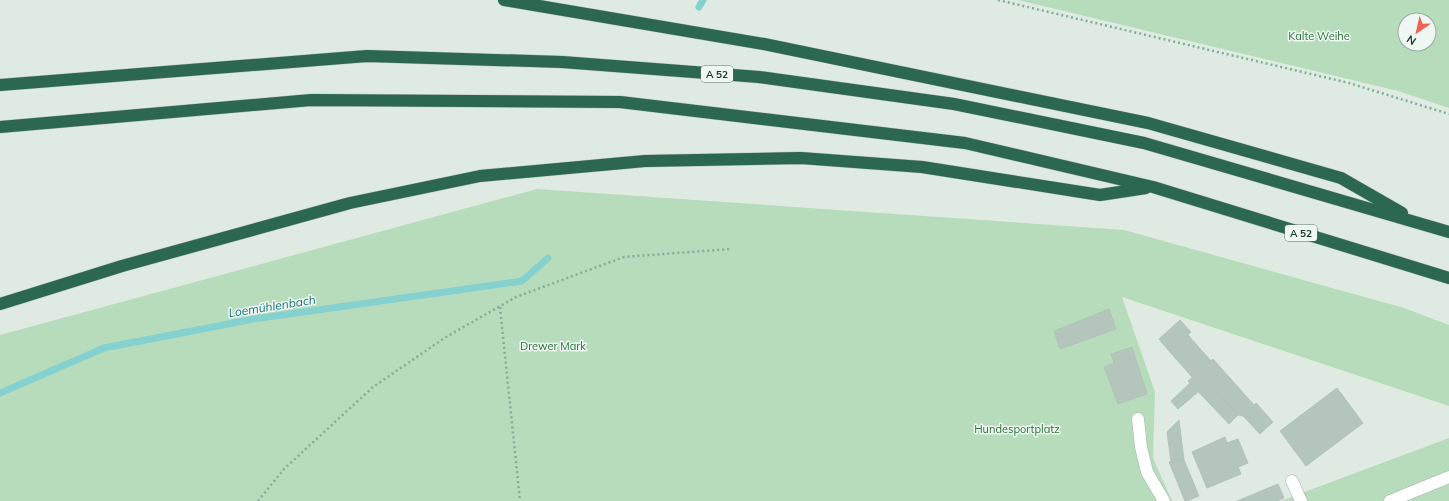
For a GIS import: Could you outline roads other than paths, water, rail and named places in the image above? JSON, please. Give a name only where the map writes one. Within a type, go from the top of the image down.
[{"type":"highway","points":[[504,0],[764,44],[1148,124],[1341,178],[1418,222]]},
{"type":"highway","name":"A 52","points":[[0,85],[367,56],[562,62],[759,77],[954,104],[1144,144],[1449,232]]},
{"type":"highway","name":"A 52","points":[[0,127],[311,100],[620,102],[965,143],[1154,187],[1449,278]]},
{"type":"highway","points":[[0,304],[122,266],[350,202],[488,175],[645,161],[801,158],[922,167],[1100,195],[1154,187]]},
{"type":"lane","points":[[1138,419],[1141,447],[1147,472],[1164,501]]},
{"type":"lane","points":[[1390,501],[1449,477]]},
{"type":"lane","points":[[1292,481],[1301,501]]},
{"type":"waterway","name":"Loemühlenbach","points":[[699,7],[703,0]]},
{"type":"waterway","name":"Loemühlenbach","points":[[0,393],[104,348],[254,319],[522,281],[548,258]]},
{"type":"park label","name":"Kalte Weihe","points":[[1319,36]]},
{"type":"park label","name":"Drewer Mark","points":[[553,346]]},
{"type":"park label","name":"Hundesportplatz","points":[[1017,429]]}]
